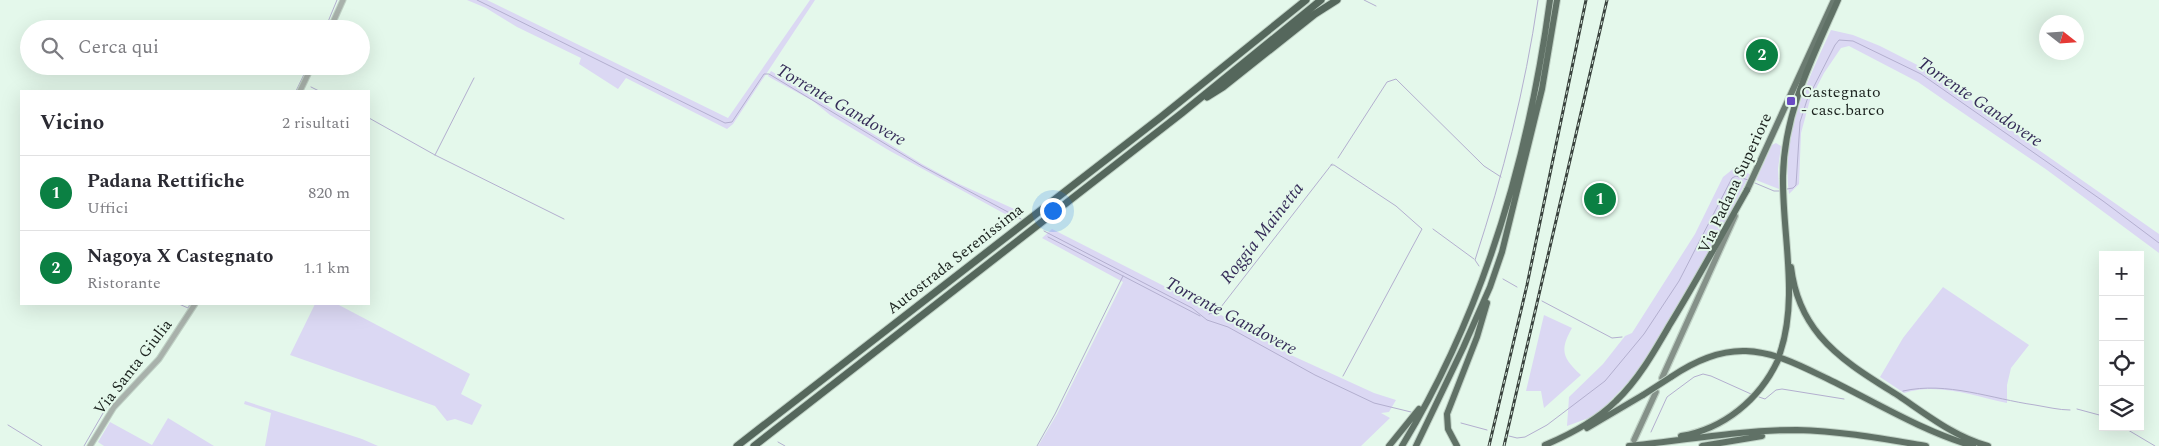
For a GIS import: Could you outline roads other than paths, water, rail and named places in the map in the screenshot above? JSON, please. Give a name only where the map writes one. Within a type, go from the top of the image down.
[{"type":"highway","name":"Autostrada Serenissima","points":[[737,446],[1153,123],[1306,0]]},
{"type":"highway","name":"Autostrada Serenissima","points":[[754,446],[1182,113],[1321,0]]},
{"type":"highway","points":[[1182,113],[1223,87],[1314,14],[1337,0]]},
{"type":"highway","points":[[1402,446],[1439,376],[1488,262],[1509,198],[1527,130],[1541,63],[1550,0]]},
{"type":"highway","points":[[1416,446],[1455,367],[1498,266],[1542,89],[1557,0]]},
{"type":"highway","points":[[1623,446],[1692,434],[1726,420],[1764,385],[1779,357],[1787,332],[1789,307],[1784,158],[1792,111],[1805,74],[1838,0]]},
{"type":"highway","points":[[1543,445],[1573,432],[1603,413],[1636,378],[1689,294],[1747,190]]},
{"type":"highway","points":[[1784,194],[1793,283],[1804,310],[1820,336],[1846,360],[1924,413],[1956,433],[1988,446]]},
{"type":"highway","points":[[1458,446],[1448,429],[1447,414],[1477,337],[1490,287]]},
{"type":"highway","points":[[1543,445],[1587,428],[1692,364],[1714,355],[1744,351],[1760,352],[1794,363],[1931,430],[1972,446]]},
{"type":"highway","points":[[1390,446],[1411,421],[1439,376]]},
{"type":"highway","points":[[1632,443],[1798,430],[1835,433],[1926,446]]},
{"type":"highway","points":[[1702,446],[1798,430]]},
{"type":"main road","name":"Via Padana Superiore","points":[[1662,378],[1834,0]]},
{"type":"main road","points":[[1632,443],[1656,392]]},
{"type":"street","points":[[334,20],[343,0]]},
{"type":"street","points":[[300,90],[308,75]]},
{"type":"street","name":"Via Santa Giulia","points":[[90,446],[114,407],[159,359],[194,305]]},
{"type":"waterway","points":[[329,20],[337,0]]},
{"type":"waterway","name":"Torrente Gandovere","points":[[477,0],[725,123],[732,122],[764,74],[769,74],[922,166],[1021,219]]},
{"type":"waterway","points":[[1364,0],[1376,6]]},
{"type":"waterway","points":[[1479,266],[1475,260],[1495,196],[1520,99],[1538,0]]},
{"type":"waterway","name":"Torrente Gandovere","points":[[1787,189],[1793,188],[1796,185],[1800,122],[1807,100],[1835,45],[1839,40],[1853,41],[1921,74],[2103,201],[2159,243]]},
{"type":"waterway","points":[[296,90],[304,75]]},
{"type":"waterway","points":[[435,155],[474,78]]},
{"type":"waterway","points":[[1338,158],[1387,82],[1396,79],[1484,166],[1501,177]]},
{"type":"waterway","points":[[311,87],[317,90]]},
{"type":"waterway","points":[[370,119],[435,155],[564,219]]},
{"type":"waterway","name":"Roggia Mainetta","points":[[1209,314],[1221,307],[1332,164]]},
{"type":"waterway","points":[[1331,165],[1334,165],[1396,206],[1422,229],[1343,376]]},
{"type":"waterway","name":"Torrente Gandovere","points":[[1509,436],[1525,437],[1547,425],[1605,381],[1644,334],[1679,281],[1732,178],[1736,176],[1748,180]]},
{"type":"waterway","name":"Torrente Gandovere","points":[[1755,183],[1774,191],[1780,191]]},
{"type":"waterway","points":[[1433,229],[1474,259]]},
{"type":"waterway","name":"Torrente Gandovere","points":[[1044,231],[1192,308],[1207,320],[1228,327],[1315,375],[1374,403],[1411,412]]},
{"type":"waterway","name":"Roggia Mainetta","points":[[1048,237],[1200,316]]},
{"type":"waterway","points":[[1037,446],[1055,414],[1123,276]]},
{"type":"waterway","points":[[1503,279],[1517,287]]},
{"type":"waterway","points":[[1542,301],[1612,338],[1622,337]]},
{"type":"waterway","points":[[181,305],[188,308],[190,305]]},
{"type":"waterway","points":[[1651,432],[1667,397],[1694,377],[1703,374],[1711,376],[1751,394]]},
{"type":"waterway","points":[[1903,391],[1920,388],[1953,389],[2070,410]]},
{"type":"waterway","points":[[1759,397],[1765,399],[1776,390],[1782,389],[1844,399]]},
{"type":"waterway","points":[[84,446],[106,408]]},
{"type":"waterway","points":[[2077,409],[2099,415]]},
{"type":"waterway","name":"Torrente Gandovere","points":[[1461,423],[1487,430]]},
{"type":"waterway","points":[[8,425],[42,446]]},
{"type":"waterway","points":[[2130,431],[2155,446]]},
{"type":"waterway","points":[[778,442],[785,446]]},
{"type":"railway","points":[[1489,446],[1527,285],[1586,0]]},
{"type":"railway","points":[[1504,446],[1607,0]]},
{"type":"place","name":"Nagoya X Castegnato","points":[[1762,55]]},
{"type":"place","name":"Castegnato - casc.barco","points":[[1791,101]]},
{"type":"place","name":"Padana Rettifiche","points":[[1600,199]]}]
